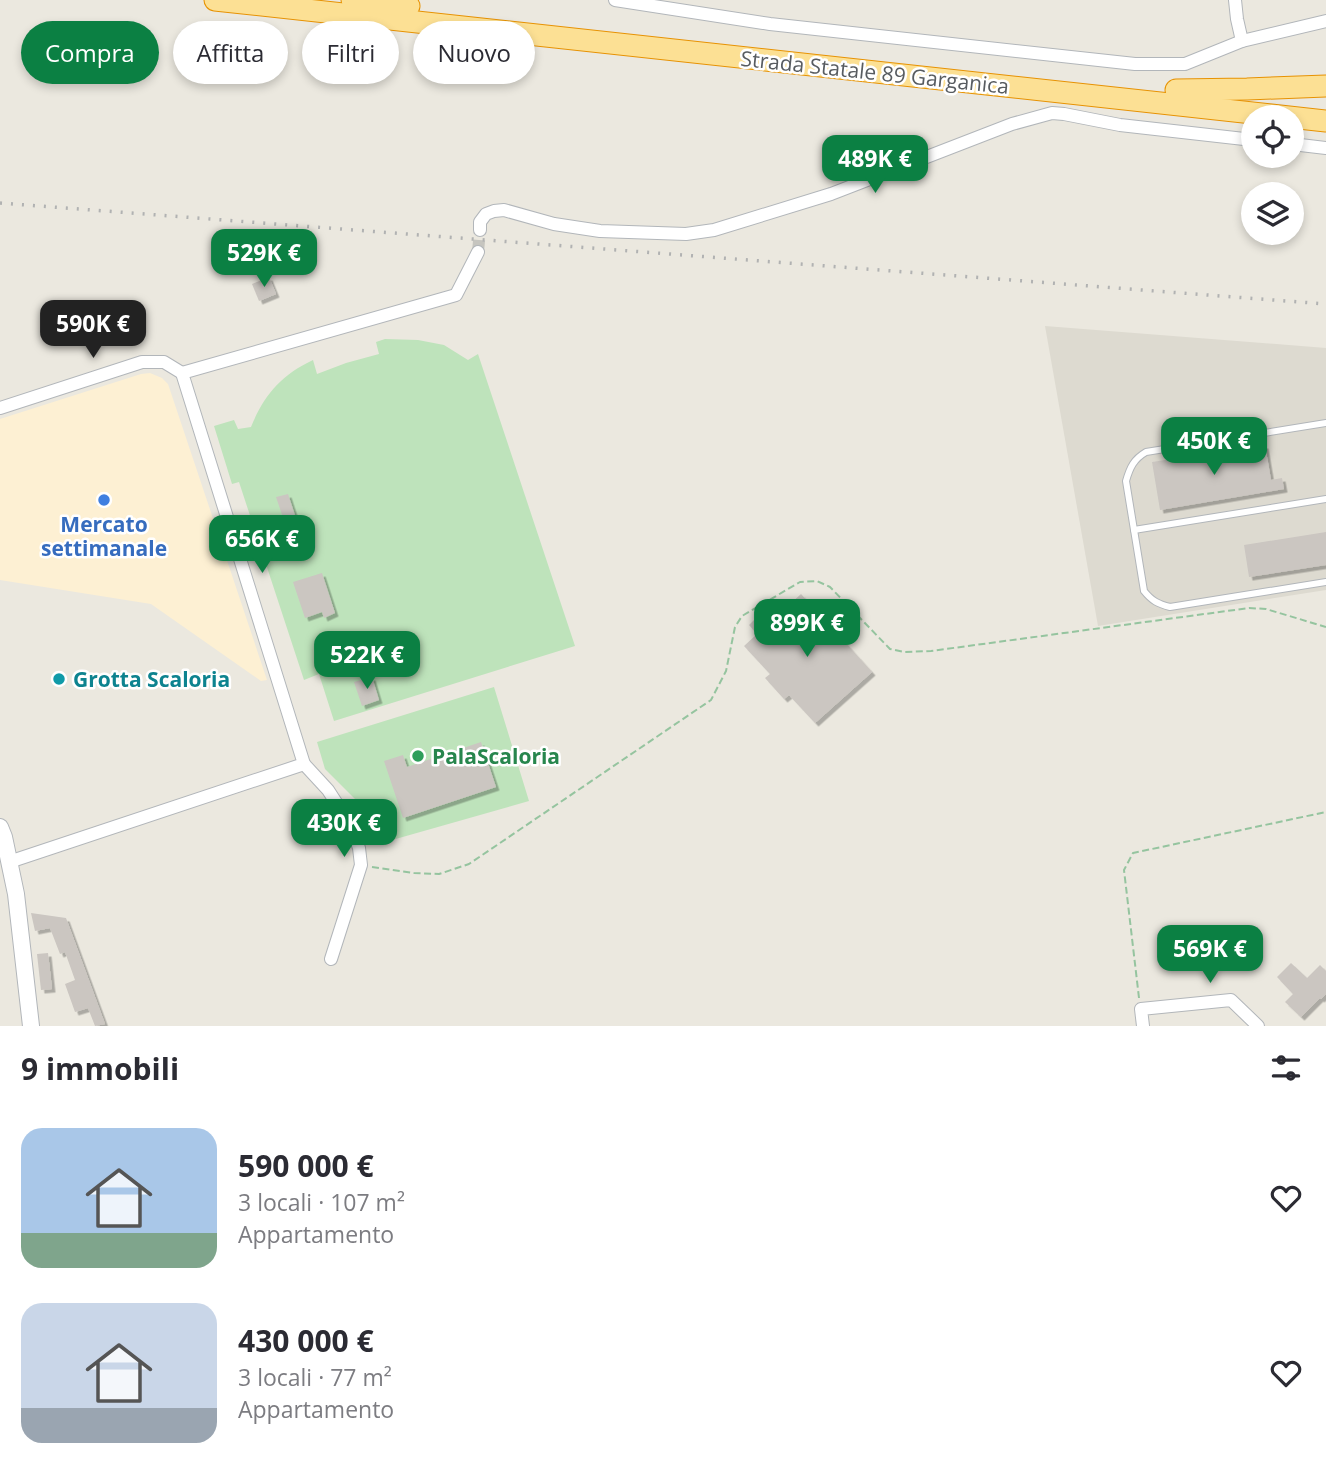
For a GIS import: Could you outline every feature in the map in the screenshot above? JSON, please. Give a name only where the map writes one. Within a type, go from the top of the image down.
[{"type":"highway","name":"Strada Statale 89 Garganica","points":[[215,0],[1326,121]]},
{"type":"highway","name":"Strada Statale 89 Garganica","points":[[352,0],[1326,106]]},
{"type":"highway","points":[[1176,90],[1326,86]]},
{"type":"street","points":[[615,0],[770,24],[1135,64],[1185,64],[1242,41],[1326,21]]},
{"type":"street","points":[[1235,0],[1242,41]]},
{"type":"street","points":[[480,230],[480,222],[486,214],[504,210],[554,224],[600,231],[686,234],[714,230],[831,194],[1012,124],[1052,113],[1120,125],[1241,139]]},
{"type":"street","points":[[1304,145],[1326,148]]},
{"type":"street","points":[[182,373],[456,295],[478,252]]},
{"type":"street","points":[[0,408],[142,362],[164,362],[182,373],[304,764],[328,790],[350,824],[359,848],[361,865],[331,959]]},
{"type":"street","points":[[9,862],[304,764]]},
{"type":"street","points":[[0,827],[16,894],[31,1026]]},
{"type":"street","points":[[1143,1026],[1141,1009],[1231,1000],[1258,1026]]},
{"type":"lane","points":[[1326,423],[1146,452],[1136,458],[1129,468],[1126,481],[1144,591],[1159,604],[1170,607],[1326,582]]},
{"type":"lane","points":[[1134,530],[1326,499]]},
{"type":"path","points":[[361,865],[439,874],[469,864],[711,699],[726,671],[735,628],[742,617],[800,582],[817,580],[830,587],[890,649],[904,652],[944,650],[1249,608],[1266,609],[1326,627]]},
{"type":"path","points":[[1141,1009],[1124,870],[1133,853],[1326,812]]},
{"type":"shaded area","points":[[1045,326],[1326,348],[1326,590],[1098,626]]},
{"type":"shaded area","name":"Mercato settimanale","points":[[150,373],[168,384],[267,680],[261,681],[151,604],[0,580],[0,419]]},
{"type":"green space","points":[[385,339],[418,340],[444,345],[468,360],[478,354],[575,646],[334,721],[319,674],[304,680],[239,482],[232,484],[214,426],[234,420],[238,429],[251,427],[268,396],[292,372],[313,360],[317,374],[379,354],[376,342]]},
{"type":"green space","name":"PalaScaloria","points":[[494,687],[529,801],[378,844],[358,802],[325,769],[317,742]]},
{"type":"building","points":[[269,277],[276,294],[259,301],[252,284]]},
{"type":"building","points":[[1265,445],[1271,480],[1282,478],[1284,489],[1160,510],[1152,462]]},
{"type":"building","points":[[288,494],[303,540],[292,544],[276,497]]},
{"type":"building","points":[[1326,532],[1326,565],[1249,577],[1244,545]]},
{"type":"building","points":[[322,573],[335,613],[324,618],[322,612],[305,618],[293,582]]},
{"type":"building","points":[[801,594],[872,672],[815,723],[789,695],[784,699],[765,678],[770,674],[744,646],[757,634],[749,625],[755,619],[764,628]]},
{"type":"building","points":[[372,677],[379,700],[362,706],[354,682]]},
{"type":"building","points":[[481,742],[496,787],[403,818],[384,761],[403,755],[407,767]]},
{"type":"building","points":[[31,913],[66,918],[105,1024],[95,1026],[88,1008],[75,1012],[65,984],[75,980],[65,952],[60,954],[50,928],[35,931]]},
{"type":"building","points":[[48,953],[52,989],[41,990],[37,954]]},
{"type":"building","points":[[1291,963],[1307,978],[1320,965],[1326,971],[1326,994],[1301,1017],[1285,1002],[1293,994],[1277,977]]},
{"type":"tunnel","points":[[478,252],[480,230]]},
{"type":"railway","points":[[0,203],[1326,304]]},
{"type":"place","name":"Mercato settimanale","points":[[104,500]]},
{"type":"place","name":"Grotta Scaloria","points":[[59,679]]},
{"type":"place","name":"PalaScaloria","points":[[418,756]]}]
